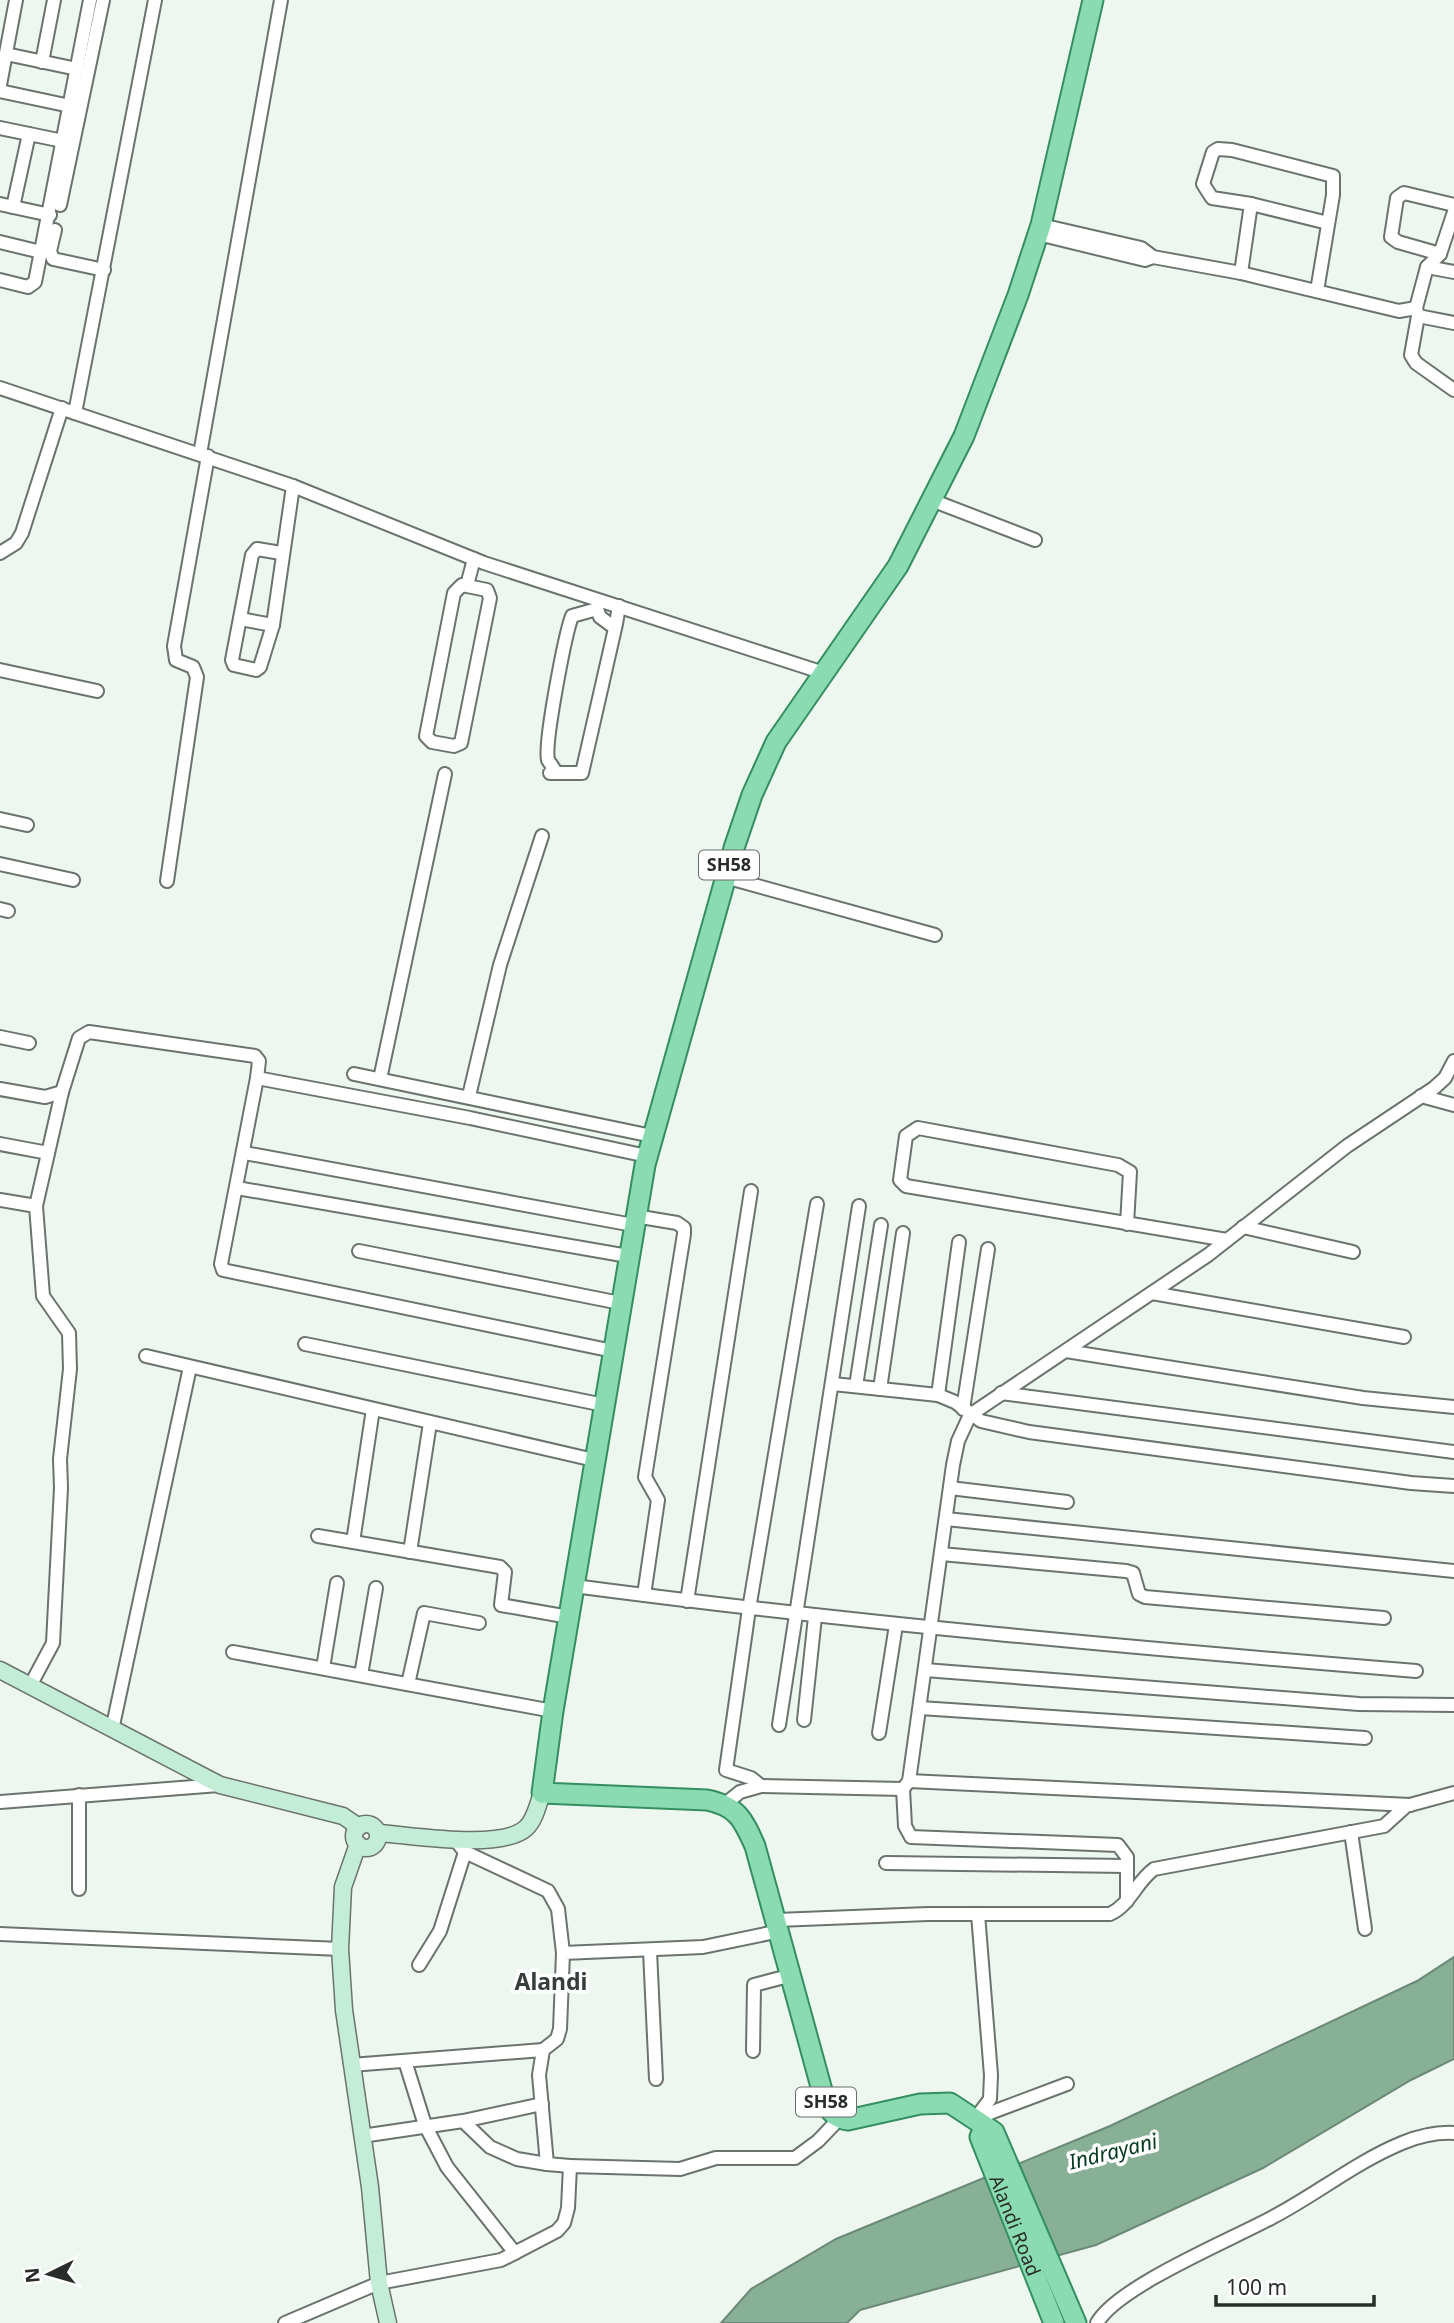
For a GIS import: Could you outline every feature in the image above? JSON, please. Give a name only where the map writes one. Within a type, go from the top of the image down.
[{"type":"main road","name":"SH58","points":[[542,1793],[553,1711],[634,1220],[652,1136],[725,877],[752,795],[776,742],[898,566],[934,501],[995,360],[1040,230],[1093,0]]},
{"type":"main road","points":[[0,1670],[112,1731],[220,1785],[342,1816],[359,1827],[370,1825],[378,1833],[461,1847],[517,1833],[526,1828],[542,1793],[725,1804]]},
{"type":"main road","name":"SH58","points":[[725,1804],[737,1813],[751,1836],[779,1925],[826,2105],[839,2119],[848,2120],[935,2102],[950,2103],[984,2132]]},
{"type":"main road","points":[[359,1827],[354,1836],[358,1844],[343,1886],[340,1949],[351,2065],[379,2283],[388,2323]]},
{"type":"main road","points":[[358,1844],[371,1847],[377,1841],[378,1833]]},
{"type":"main road","name":"Alandi Road","points":[[984,2132],[1054,2323]]},
{"type":"main road","name":"Alandi Road","points":[[984,2132],[1076,2323]]},
{"type":"street","points":[[0,85],[16,0]]},
{"type":"street","points":[[42,62],[54,0]]},
{"type":"street","points":[[0,280],[33,285],[50,215],[90,0]]},
{"type":"street","points":[[103,0],[50,251],[53,259],[104,270]]},
{"type":"street","points":[[75,413],[155,0]]},
{"type":"street","points":[[167,881],[197,677],[193,667],[176,660],[174,646],[281,0]]},
{"type":"street","points":[[6,54],[77,69]]},
{"type":"street","points":[[0,91],[70,106]]},
{"type":"street","points":[[0,128],[63,141]]},
{"type":"street","points":[[29,134],[7,205],[50,215]]},
{"type":"street","points":[[1317,291],[1328,223],[1333,176],[1218,149],[1213,152],[1203,184],[1206,193],[1212,198],[1251,204],[1328,223]]},
{"type":"street","points":[[1440,254],[1398,242],[1391,237],[1397,198],[1404,193],[1454,205]]},
{"type":"street","points":[[1241,273],[1251,204]]},
{"type":"street","points":[[1454,212],[1440,254],[1427,267],[1411,355],[1413,360],[1454,390]]},
{"type":"street","points":[[1040,230],[1145,260],[1153,257],[1241,273],[1399,311],[1417,312],[1454,323]]},
{"type":"street","points":[[0,242],[41,252]]},
{"type":"street","points":[[1427,267],[1454,272]]},
{"type":"street","points":[[0,388],[293,486],[479,561],[824,673]]},
{"type":"street","points":[[0,553],[16,542],[22,533],[62,408]]},
{"type":"street","points":[[281,553],[254,551],[233,663],[256,670],[260,667],[273,625],[281,553],[293,486]]},
{"type":"street","points":[[934,501],[1035,540]]},
{"type":"street","points":[[472,586],[479,561]]},
{"type":"street","points":[[458,586],[472,586],[487,590],[490,598],[461,743],[454,747],[428,740],[427,729],[454,593],[458,586]]},
{"type":"street","points":[[615,628],[600,617],[597,609],[572,615],[565,635],[556,693],[548,758],[554,769],[550,773],[582,774],[615,628],[619,606]]},
{"type":"street","points":[[240,619],[273,625]]},
{"type":"street","points":[[0,670],[97,691]]},
{"type":"street","points":[[380,1079],[444,774]]},
{"type":"street","points":[[0,819],[27,825]]},
{"type":"street","points":[[469,1096],[500,965],[542,836]]},
{"type":"street","points":[[0,864],[73,880]]},
{"type":"street","points":[[725,877],[935,935]]},
{"type":"street","points":[[30,1686],[53,1643],[60,1460],[70,1369],[69,1333],[43,1296],[36,1206],[62,1093],[79,1038],[89,1032],[255,1056],[259,1061],[245,1153],[221,1264],[222,1270],[612,1351]]},
{"type":"street","points":[[0,1037],[29,1043]]},
{"type":"street","points":[[967,1412],[1066,1351],[1227,1240],[1347,1146],[1422,1096],[1445,1078],[1453,1065]]},
{"type":"street","points":[[354,1074],[652,1136]]},
{"type":"street","points":[[257,1078],[470,1118],[647,1156]]},
{"type":"street","points":[[0,1089],[45,1097],[62,1093]]},
{"type":"street","points":[[1422,1096],[1454,1105]]},
{"type":"street","points":[[1127,1224],[1130,1172],[1118,1165],[918,1128],[906,1136],[899,1172],[900,1181],[906,1186],[1127,1224],[1227,1240]]},
{"type":"street","points":[[0,1144],[48,1153]]},
{"type":"street","points":[[245,1153],[634,1220],[677,1223],[684,1228],[645,1477],[647,1485],[658,1494],[658,1500],[644,1595]]},
{"type":"street","points":[[237,1188],[628,1256]]},
{"type":"street","points":[[687,1601],[751,1191]]},
{"type":"street","points":[[0,1200],[36,1206]]},
{"type":"street","points":[[761,1786],[751,1778],[726,1770],[749,1609],[817,1204]]},
{"type":"street","points":[[779,1726],[859,1206]]},
{"type":"street","points":[[856,1386],[881,1225]]},
{"type":"street","points":[[1243,1227],[1353,1252]]},
{"type":"street","points":[[880,1389],[903,1233]]},
{"type":"street","points":[[938,1395],[959,1242]]},
{"type":"street","points":[[988,1249],[967,1412],[958,1441],[950,1488],[920,1708],[906,1785],[905,1826],[911,1837],[1118,1845],[1126,1851],[1127,1902]]},
{"type":"street","points":[[359,1251],[620,1303]]},
{"type":"street","points":[[1152,1293],[1404,1336]]},
{"type":"street","points":[[305,1345],[604,1405]]},
{"type":"street","points":[[1066,1351],[1363,1398],[1454,1407]]},
{"type":"street","points":[[146,1356],[594,1461]]},
{"type":"street","points":[[112,1731],[190,1367]]},
{"type":"street","points":[[832,1384],[938,1395],[993,1425],[1064,1437],[1411,1483],[1454,1486]]},
{"type":"street","points":[[1001,1393],[1454,1452]]},
{"type":"street","points":[[353,1542],[373,1409]]},
{"type":"street","points":[[410,1552],[430,1423]]},
{"type":"street","points":[[950,1488],[1067,1502]]},
{"type":"street","points":[[946,1519],[1454,1571]]},
{"type":"street","points":[[318,1536],[500,1567],[505,1572],[501,1605],[569,1617]]},
{"type":"street","points":[[941,1554],[1126,1571],[1133,1573],[1139,1594],[1145,1597],[1384,1618]]},
{"type":"street","points":[[323,1668],[337,1583]]},
{"type":"street","points":[[574,1586],[797,1615],[931,1629],[1416,1671]]},
{"type":"street","points":[[361,1675],[376,1588]]},
{"type":"street","points":[[408,1684],[424,1613],[479,1623]]},
{"type":"street","points":[[804,1720],[815,1616]]},
{"type":"street","points":[[879,1733],[896,1625]]},
{"type":"street","points":[[233,1652],[553,1711]]},
{"type":"street","points":[[925,1670],[1359,1704],[1454,1705]]},
{"type":"street","points":[[920,1708],[1365,1738]]},
{"type":"street","points":[[0,1802],[220,1785]]},
{"type":"street","points":[[725,1804],[740,1792],[761,1786],[906,1785],[1410,1805],[1454,1793]]},
{"type":"street","points":[[79,1795],[79,1889]]},
{"type":"street","points":[[563,1953],[703,1947],[779,1925],[978,1914],[1110,1914],[1127,1902],[1146,1875],[1162,1866],[1384,1826],[1410,1805]]},
{"type":"street","points":[[1351,1832],[1365,1929]]},
{"type":"street","points":[[351,2065],[543,2050],[557,2039],[560,2029],[563,1953],[558,1909],[548,1891],[461,1847],[440,1931],[419,1965]]},
{"type":"street","points":[[886,1863],[1128,1866]]},
{"type":"street","points":[[978,1914],[991,2075],[984,2132]]},
{"type":"street","points":[[0,1934],[340,1949]]},
{"type":"street","points":[[650,1951],[656,2079]]},
{"type":"street","points":[[753,2051],[754,1985],[792,1975]]},
{"type":"street","points":[[543,2050],[539,2075],[547,2164]]},
{"type":"street","points":[[405,2061],[425,2125],[462,2189],[515,2253]]},
{"type":"street","points":[[984,2132],[990,2113],[1067,2084]]},
{"type":"street","points":[[362,2136],[463,2121],[542,2104]]},
{"type":"street","points":[[463,2121],[490,2147],[517,2159],[570,2166],[680,2169],[716,2158],[795,2158],[818,2141],[839,2119]]},
{"type":"street","points":[[1097,2323],[1114,2304],[1182,2263],[1275,2217],[1377,2155],[1422,2136],[1454,2133]]},
{"type":"street","points":[[285,2323],[379,2283],[484,2265],[515,2253],[557,2231],[564,2223],[570,2166]]},
{"type":"water","name":"Indrayani","points":[[1454,1957],[1454,2059],[1411,2080],[1263,2168],[1096,2245],[860,2310],[847,2323],[721,2323],[751,2289],[836,2239],[1110,2126],[1417,1981]]},
{"type":"district","name":"Alandi","points":[[551,1982]]}]
